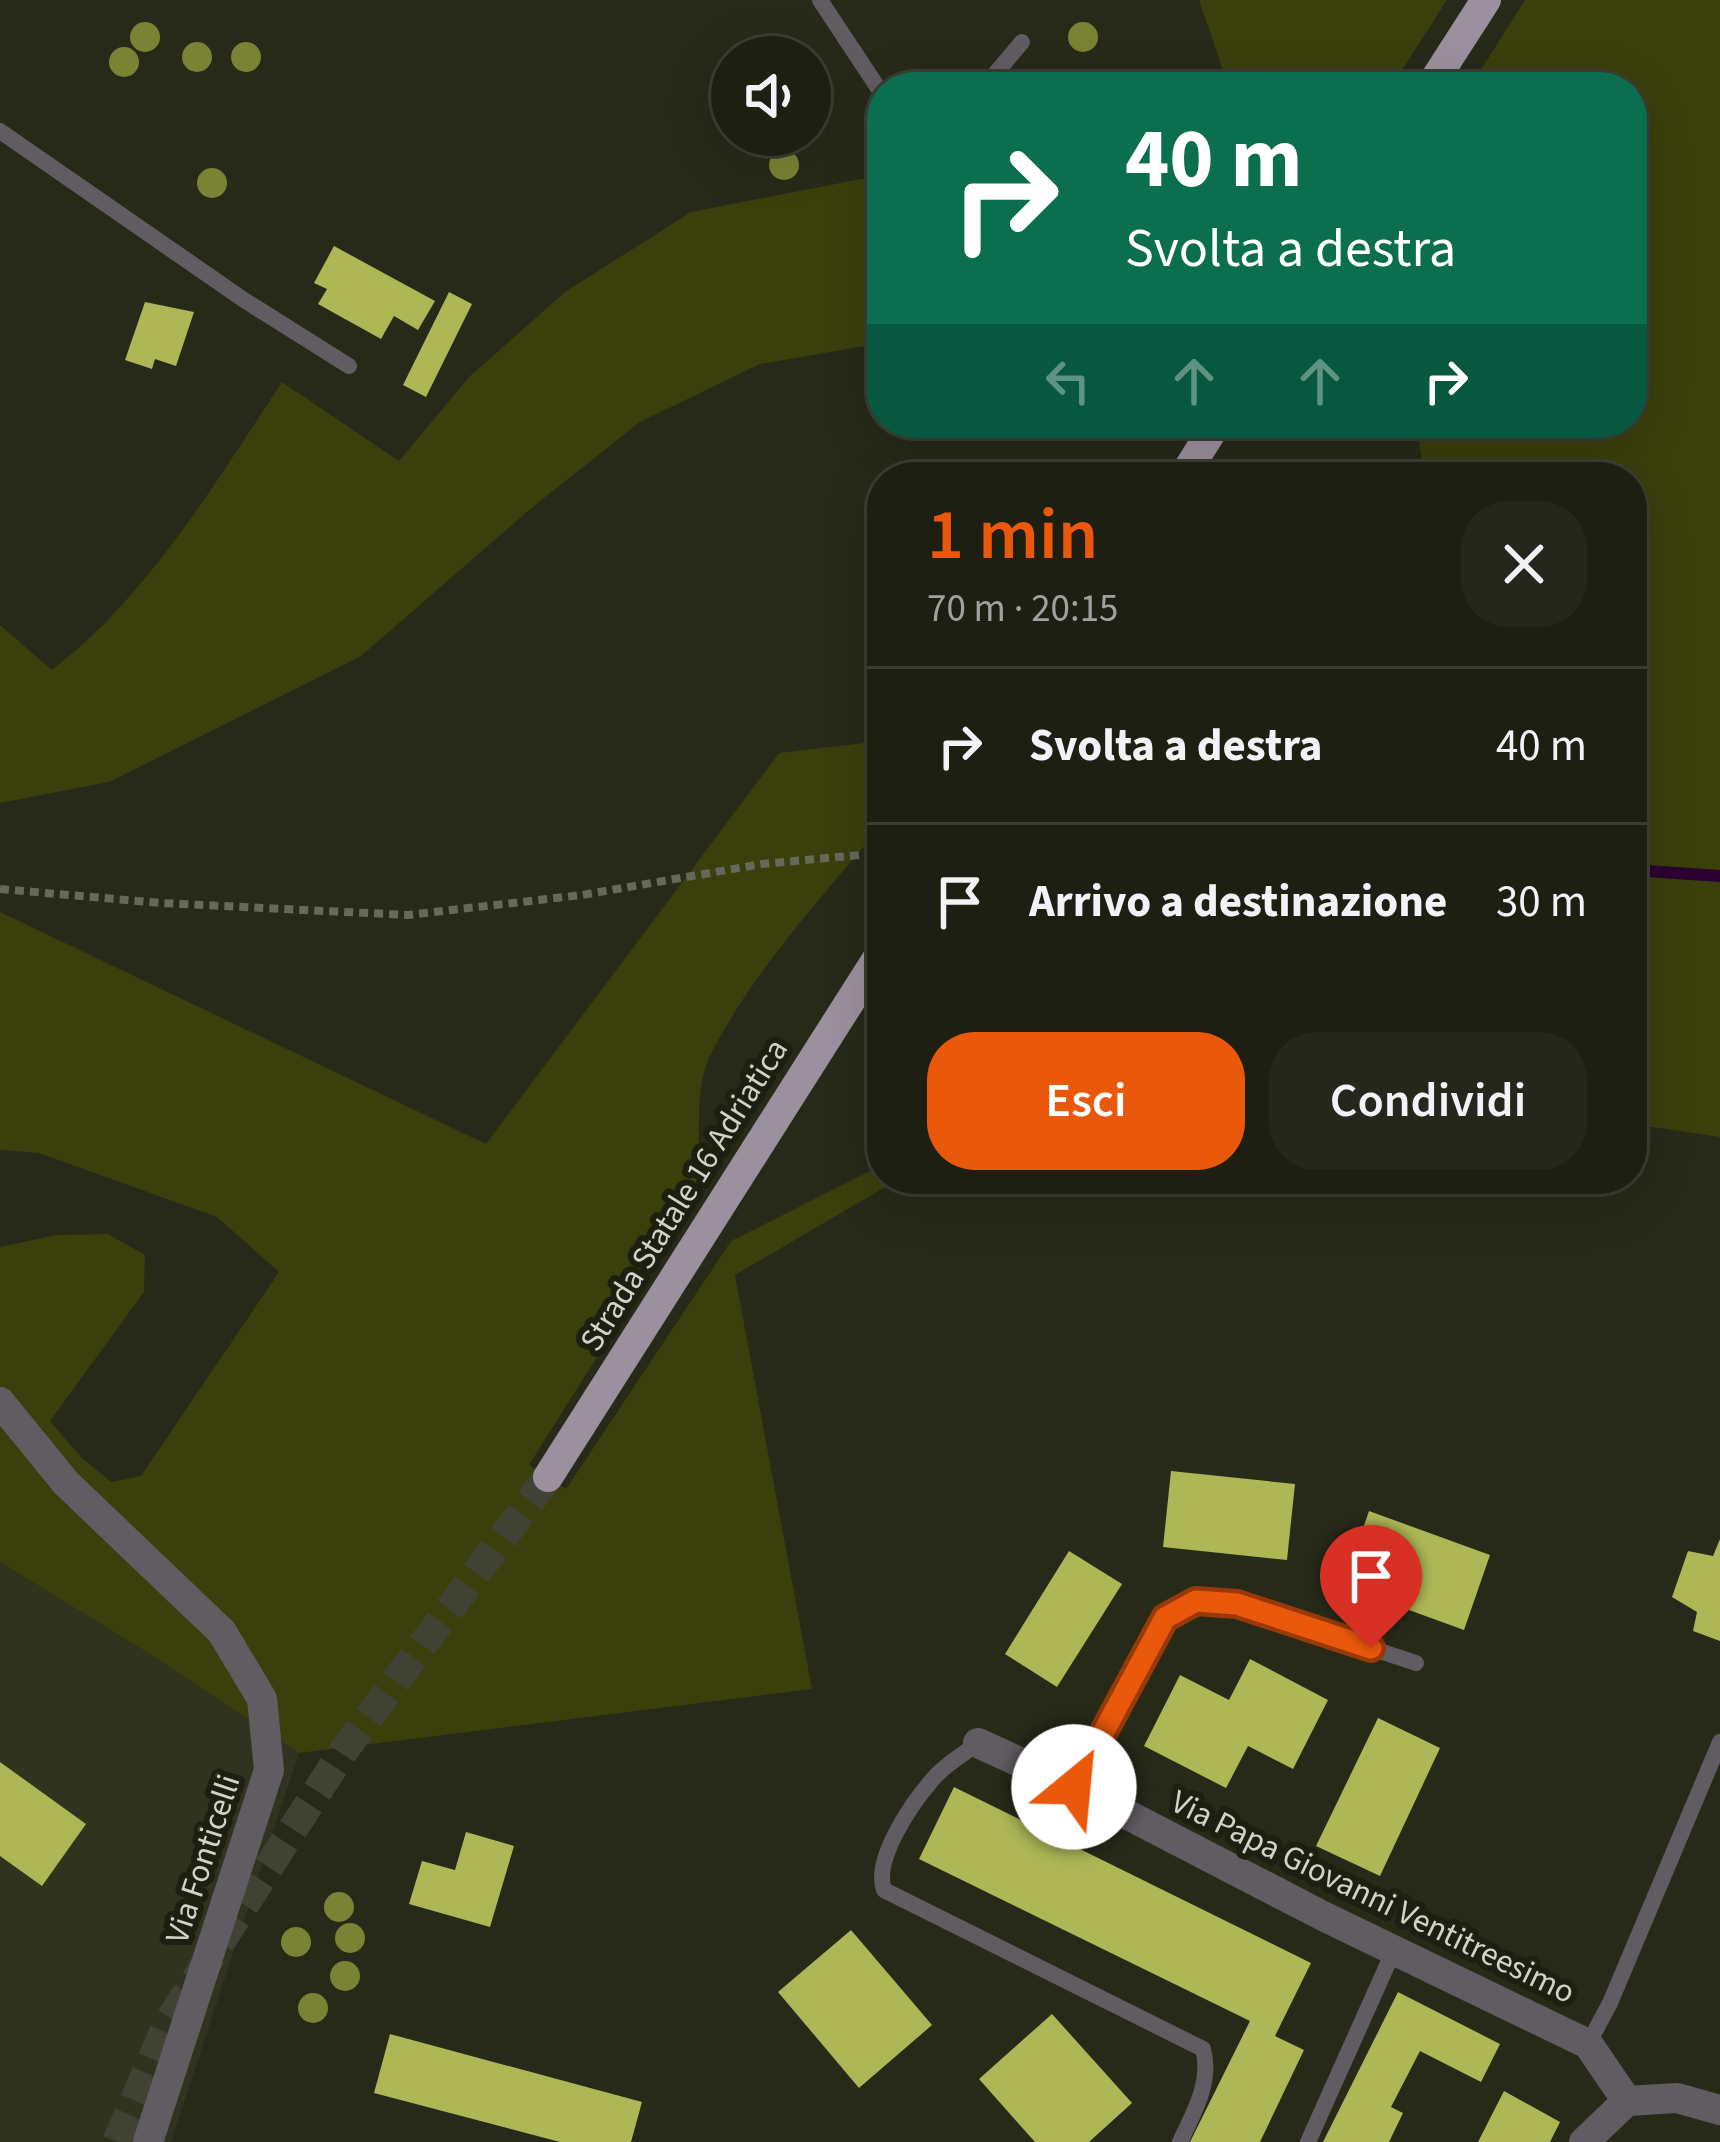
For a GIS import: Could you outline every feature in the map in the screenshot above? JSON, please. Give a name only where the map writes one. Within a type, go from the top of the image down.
[{"type":"main road","points":[[1440,72],[1486,0]]},
{"type":"main road","name":"Strada Statale 16 Adriatica","points":[[548,1477],[867,975]]},
{"type":"street","name":"Via Fonticelli","points":[[0,1402],[66,1483],[222,1632],[262,1699],[269,1770],[148,2142]]},
{"type":"street","name":"Via Papa Giovanni Ventitreesimo","points":[[978,1743],[1588,2044],[1627,2101]]},
{"type":"street","points":[[1584,2142],[1627,2101],[1677,2098],[1720,2110]]},
{"type":"lane","points":[[820,0],[867,72]]},
{"type":"lane","points":[[997,72],[1022,42]]},
{"type":"lane","points":[[0,131],[244,300],[349,366]]},
{"type":"lane","points":[[1074,1787],[1165,1618],[1196,1601],[1237,1604],[1416,1663]]},
{"type":"lane","points":[[1588,2044],[1720,1742]]},
{"type":"lane","points":[[978,1743],[934,1776],[885,1853],[880,1878],[884,1889],[1203,2049],[1208,2066],[1202,2094],[1180,2142]]},
{"type":"lane","points":[[1309,2142],[1394,1950]]},
{"type":"path","points":[[0,889],[161,903],[407,915],[582,895],[762,864],[867,854]]},
{"type":"shaded area","points":[[0,1562],[299,1753],[171,2142],[0,2142]]},
{"type":"green space","points":[[1199,0],[1447,0],[1401,72],[1224,72]]},
{"type":"green space","points":[[1525,0],[1720,0],[1720,1137],[1647,1126],[1647,462],[1421,462],[1418,438],[1647,438],[1647,72],[1479,72]]},
{"type":"green space","points":[[867,178],[867,346],[760,364],[640,422],[535,505],[361,656],[109,782],[0,803],[0,625],[52,670],[87,640],[178,536],[282,382],[399,461],[470,376],[565,292],[691,212]]},
{"type":"green space","points":[[867,743],[867,844],[789,936],[726,1026],[706,1066],[700,1096],[699,1155],[708,1181],[529,1465],[566,1489],[731,1241],[867,1173],[867,1194],[873,1194],[735,1275],[812,1689],[299,1753],[0,1562],[0,1247],[56,1235],[108,1234],[145,1255],[144,1292],[50,1421],[111,1482],[141,1476],[279,1272],[217,1217],[39,1153],[0,1150],[0,912],[486,1144],[779,753]]},
{"type":"building","points":[[334,246],[435,301],[418,330],[394,316],[381,339],[318,304],[327,289],[314,283]]},
{"type":"building","points":[[449,292],[472,304],[426,397],[403,385]]},
{"type":"building","points":[[145,302],[194,312],[176,366],[155,359],[152,369],[125,360]]},
{"type":"building","points":[[1171,1471],[1295,1484],[1287,1560],[1163,1547]]},
{"type":"building","points":[[1369,1511],[1490,1555],[1464,1630],[1343,1586]]},
{"type":"building","points":[[1720,1539],[1720,1641],[1693,1631],[1697,1612],[1672,1597],[1688,1551],[1713,1556]]},
{"type":"building","points":[[1069,1551],[1122,1584],[1057,1687],[1005,1654]]},
{"type":"building","points":[[1250,1659],[1328,1700],[1293,1769],[1248,1746],[1226,1788],[1144,1746],[1180,1675],[1229,1700]]},
{"type":"building","points":[[1378,1718],[1440,1748],[1380,1876],[1316,1846]]},
{"type":"building","points":[[0,1762],[86,1824],[42,1886],[0,1856]]},
{"type":"building","points":[[954,1787],[1311,1963],[1275,2036],[1304,2050],[1260,2142],[1190,2142],[1250,2021],[919,1859]]},
{"type":"building","points":[[466,1832],[514,1846],[490,1927],[409,1904],[422,1861],[455,1870]]},
{"type":"building","points":[[851,1930],[932,2025],[859,2088],[778,1992]]},
{"type":"building","points":[[1398,1992],[1500,2044],[1481,2082],[1420,2051],[1391,2107],[1403,2113],[1389,2142],[1323,2142]]},
{"type":"building","points":[[1052,2014],[1132,2103],[1089,2142],[1035,2142],[979,2079]]},
{"type":"building","points":[[390,2034],[642,2102],[631,2142],[560,2142],[374,2093]]},
{"type":"building","points":[[1504,2091],[1560,2122],[1550,2142],[1478,2142]]},
{"type":"waterway","points":[[1647,871],[1720,876]]},
{"type":"tunnel","points":[[117,2142],[168,2023],[344,1750],[548,1477]]},
{"type":"route","points":[[1074,1787],[1165,1618],[1196,1601],[1237,1604],[1371,1648]]}]
